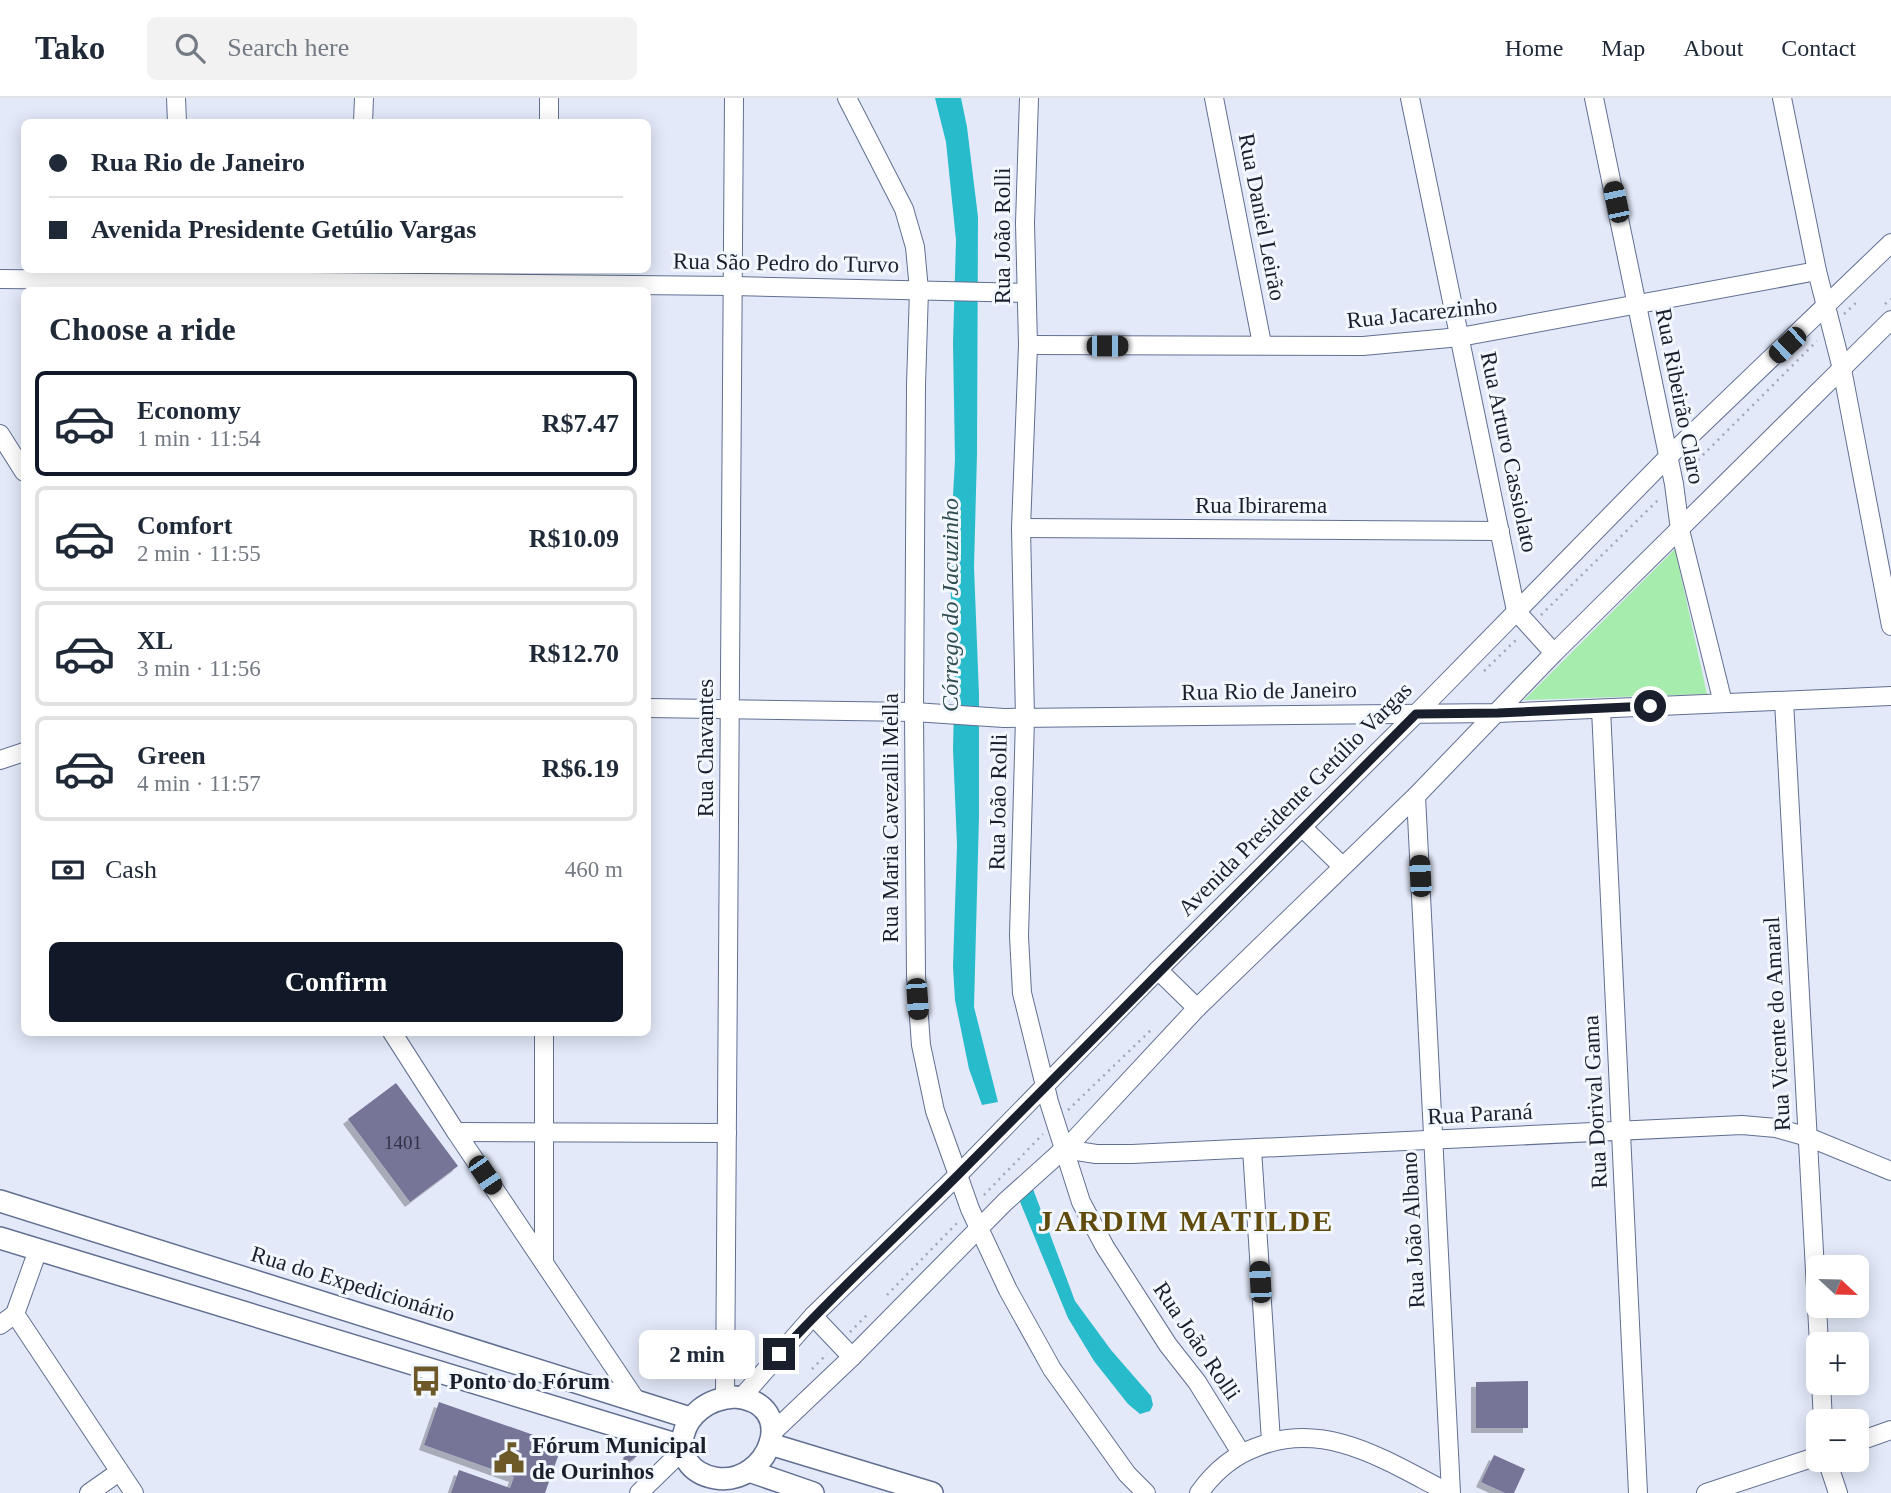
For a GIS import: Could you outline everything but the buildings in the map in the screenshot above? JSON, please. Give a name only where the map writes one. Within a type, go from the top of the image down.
[{"type":"main road","name":"Rua do Expedicionário","points":[[0,1201],[690,1418]]},
{"type":"main road","points":[[0,1238],[683,1448]]},
{"type":"main road","points":[[282,1324],[292,1293]]},
{"type":"main road","points":[[742,1474],[765,1455],[772,1438],[770,1418],[764,1409],[753,1401],[733,1397],[706,1403],[690,1418],[684,1429],[683,1448],[695,1468],[715,1478],[742,1474],[813,1493]]},
{"type":"main road","points":[[772,1438],[932,1493]]},
{"type":"street","points":[[176,98],[177,119]]},
{"type":"street","points":[[363,119],[364,98]]},
{"type":"street","points":[[549,98],[549,119]]},
{"type":"street","name":"Rua Chavantes","points":[[733,1397],[727,1133],[734,98]]},
{"type":"street","name":"Rua Maria Cavezalli Mella","points":[[847,98],[904,209],[915,247],[919,290],[914,712],[916,976],[920,1045],[935,1111],[979,1228],[1008,1290],[1052,1369],[1127,1474],[1146,1493]]},
{"type":"street","name":"Rua João Rolli","points":[[1030,98],[1026,172],[1028,345],[1021,528],[1025,718],[1019,936],[1022,993],[1049,1102],[1081,1202],[1105,1248],[1168,1345],[1197,1382],[1241,1453]]},
{"type":"street","name":"Rua Daniel Leirão","points":[[1214,98],[1262,344]]},
{"type":"street","name":"Rua Arturo Cassiolato","points":[[1410,98],[1517,611]]},
{"type":"street","name":"Rua Ribeirão Claro","points":[[1594,98],[1680,530],[1723,703]]},
{"type":"street","points":[[1782,98],[1816,271],[1842,369],[1891,626]]},
{"type":"street","name":"Avenida Presidente Getúlio Vargas","points":[[733,1397],[958,1175],[1667,458],[1891,243]]},
{"type":"street","name":"Rua Jacarezinho","points":[[1028,345],[1363,346],[1460,337],[1816,271]]},
{"type":"street","name":"Rua São Pedro do Turvo","points":[[0,279],[548,281],[1026,293]]},
{"type":"street","points":[[772,1438],[979,1228],[1065,1149],[1197,1008],[1416,796],[1554,653],[1891,320]]},
{"type":"street","points":[[0,434],[21,467]]},
{"type":"street","name":"Rua Ibirarema","points":[[1021,528],[1500,531]]},
{"type":"street","points":[[1517,611],[1554,653]]},
{"type":"street","name":"Rua Rio de Janeiro","points":[[651,708],[914,712],[1025,718],[1498,713],[1891,696]]},
{"type":"street","name":"Rua Vicente do Amaral","points":[[1784,701],[1818,1332]]},
{"type":"street","name":"Rua Dorival Gama","points":[[1601,709],[1638,1493]]},
{"type":"street","points":[[0,760],[21,753]]},
{"type":"street","name":"Rua João Albano","points":[[1416,796],[1450,1493]]},
{"type":"street","points":[[1302,827],[1342,866]]},
{"type":"street","points":[[1158,970],[1197,1008]]},
{"type":"street","points":[[395,1036],[636,1400]]},
{"type":"street","points":[[544,1036],[544,1262]]},
{"type":"street","name":"Rua Paraná","points":[[1065,1149],[1096,1154],[1132,1154],[1742,1125],[1776,1128],[1808,1137],[1891,1171]]},
{"type":"street","points":[[456,1132],[727,1133]]},
{"type":"street","points":[[1252,1149],[1271,1441]]},
{"type":"street","points":[[38,1250],[7,1320],[134,1493]]},
{"type":"street","points":[[813,1316],[852,1357]]},
{"type":"street","points":[[1869,1438],[1891,1430]]},
{"type":"street","points":[[1199,1493],[1224,1465],[1241,1453],[1271,1441],[1294,1437],[1332,1440],[1355,1447],[1450,1493]]},
{"type":"street","points":[[639,1493],[683,1448]]},
{"type":"street","points":[[1706,1493],[1806,1460]]},
{"type":"street","points":[[89,1493],[119,1472]]},
{"type":"street","points":[[1831,1472],[1838,1493]]},
{"type":"street","points":[[717,1493],[742,1474]]},
{"type":"green space","points":[[1675,549],[1707,694],[1524,700]]},
{"type":"water","points":[[935,98],[961,98],[978,217],[974,567],[979,695],[979,816],[974,1007],[998,1102],[982,1105],[969,1069],[955,1000],[953,967],[957,845],[953,749],[955,663],[949,567],[955,460],[953,343],[956,240],[946,142]]},
{"type":"water","points":[[1033,1189],[1075,1301],[1111,1350],[1151,1396],[1153,1405],[1150,1411],[1140,1414],[1128,1404],[1094,1361],[1068,1318],[1018,1197]]},
{"type":"place","name":"Ponto do Fórum","points":[[426,1381]]},
{"type":"place","name":"Fórum Municipal de Ourinhos","points":[[509,1458]]},
{"type":"district","name":"JARDIM MATILDE","points":[[1186,1220]]},
{"type":"route","points":[[779,1354],[813,1316],[958,1175],[1158,970],[1416,714],[1650,706]]},
{"type":"water label","name":"Córrego do Jacuzinho","points":[[950,605]]}]
